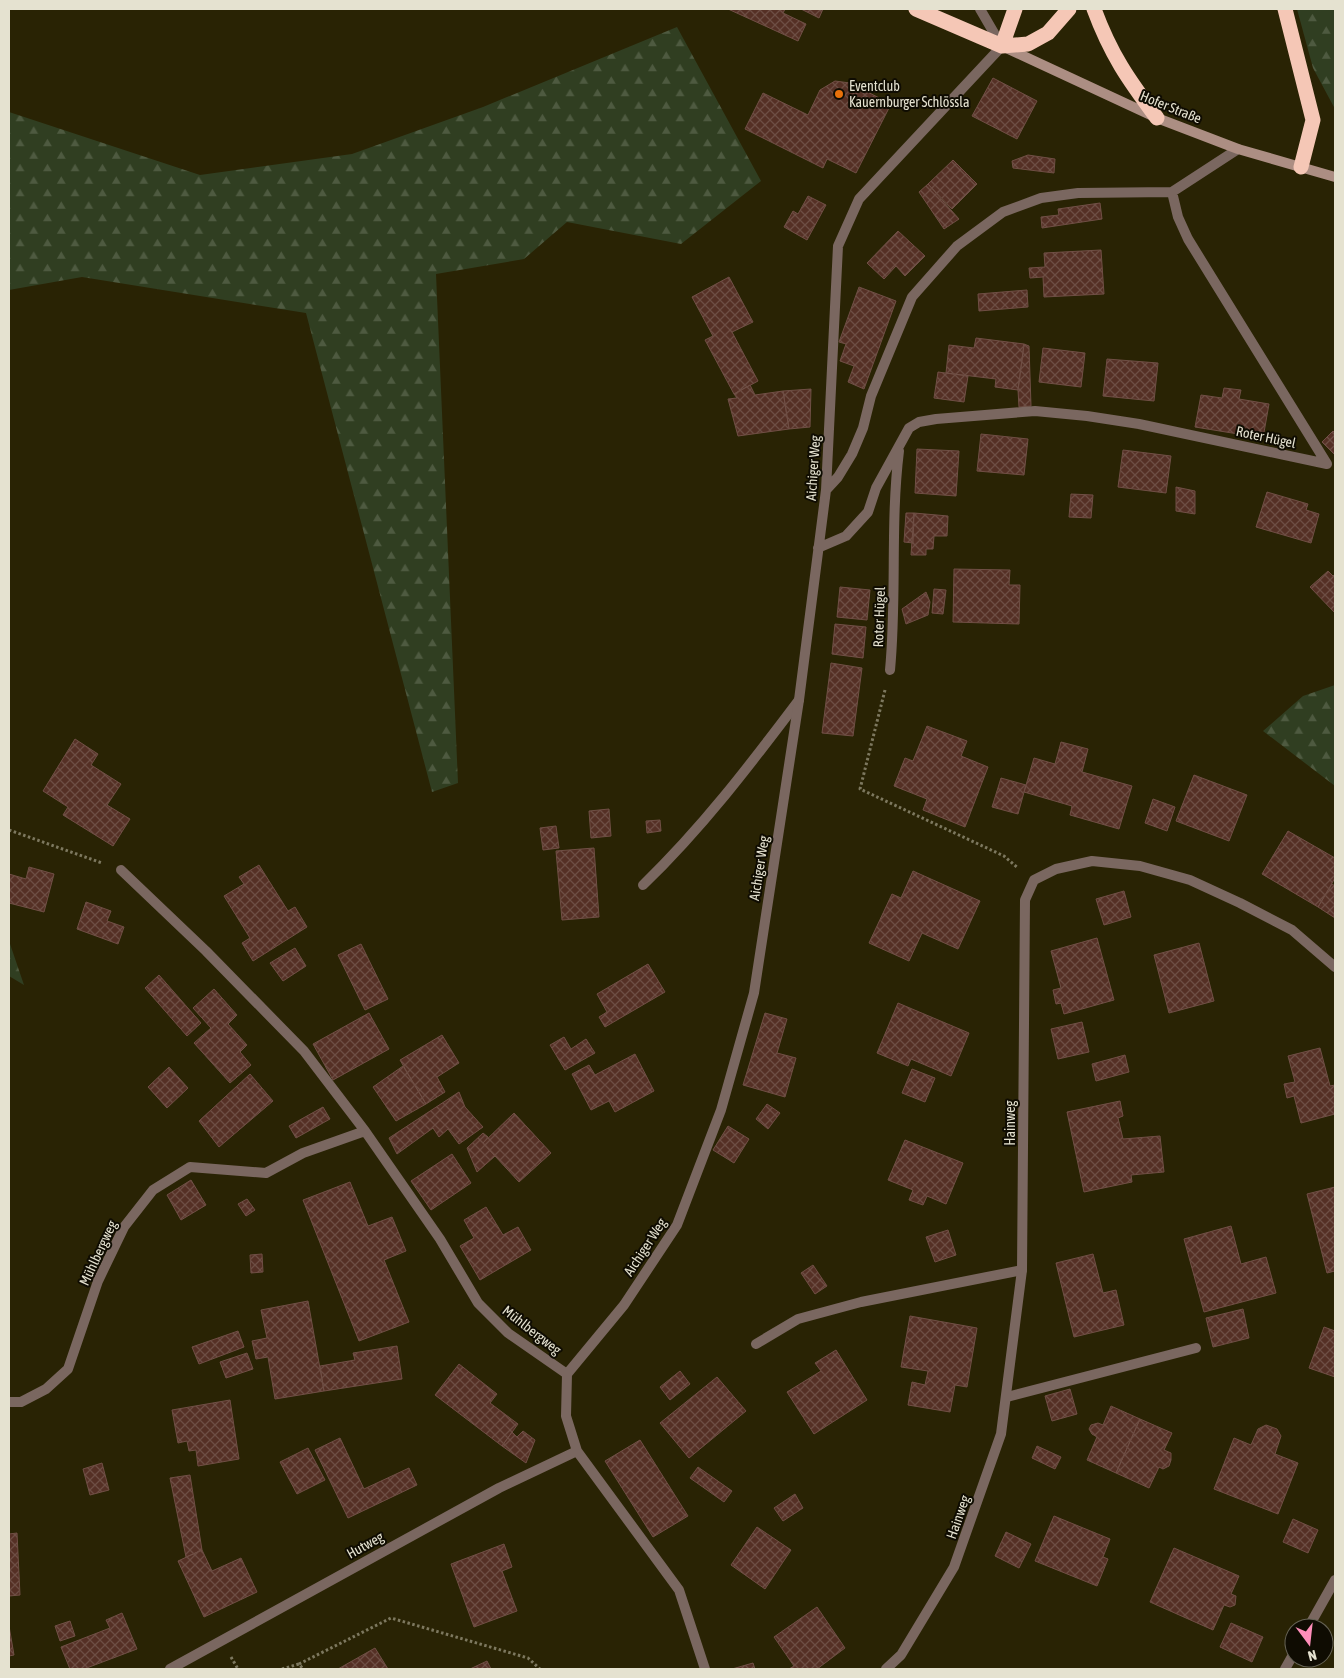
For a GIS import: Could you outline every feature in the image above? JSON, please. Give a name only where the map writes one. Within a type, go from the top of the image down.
[{"type":"highway","points":[[916,9],[1002,46],[1028,44],[1048,33],[1069,9]]},
{"type":"highway","points":[[1002,46],[1015,9]]},
{"type":"highway","points":[[1094,9],[1107,43],[1126,76],[1158,118]]},
{"type":"highway","points":[[1285,9],[1313,120],[1301,167]]},
{"type":"street","points":[[980,9],[1002,46]]},
{"type":"street","name":"Hofer Straße","points":[[1002,46],[1158,118],[1238,148],[1335,177]]},
{"type":"street","name":"Aichiger Weg","points":[[567,1374],[624,1305],[677,1225],[721,1110],[754,993],[799,700],[826,490],[838,246],[858,199],[1002,46]]},
{"type":"street","points":[[826,490],[838,477],[856,445],[863,428],[870,396],[912,297],[957,246],[1003,212],[1041,198],[1078,192],[1172,192],[1238,148]]},
{"type":"street","name":"Roter Hügel","points":[[818,548],[846,536],[868,512],[876,488],[899,445],[909,428],[918,422],[969,414],[1035,411],[1139,424],[1327,464],[1188,239],[1178,217],[1172,192]]},
{"type":"street","name":"Roter Hügel","points":[[890,670],[894,630],[894,490],[899,445]]},
{"type":"street","points":[[643,885],[682,848],[732,788],[799,700]]},
{"type":"street","points":[[1034,880],[1056,869],[1092,861],[1140,866],[1190,880],[1292,930],[1335,967]]},
{"type":"street","name":"Mühlbergweg","points":[[121,870],[206,951],[304,1051],[365,1131],[440,1239],[478,1303],[508,1333],[567,1374]]},
{"type":"street","name":"Hainweg","points":[[886,1669],[901,1655],[954,1567],[1001,1434],[1008,1397],[1022,1270],[1025,900],[1034,880]]},
{"type":"street","name":"Mühlbergweg","points":[[9,1402],[21,1402],[46,1389],[68,1369],[98,1281],[120,1236],[152,1190],[190,1167],[266,1173],[303,1153],[365,1131]]},
{"type":"street","points":[[756,1344],[798,1319],[861,1302],[1022,1270]]},
{"type":"street","points":[[1008,1397],[1196,1348]]},
{"type":"street","points":[[567,1374],[566,1416],[577,1451],[679,1590],[705,1669]]},
{"type":"street","name":"Hutweg","points":[[170,1669],[499,1488],[577,1451]]},
{"type":"street","points":[[1314,1618],[1335,1580]]},
{"type":"path","points":[[890,670],[860,789],[1004,856],[1034,880]]},
{"type":"path","points":[[9,830],[121,870]]},
{"type":"path","points":[[282,1669],[299,1664],[391,1618],[528,1658],[540,1669]]},
{"type":"path","points":[[299,1664],[303,1669]]},
{"type":"green space","points":[[1297,9],[1335,9],[1335,109],[1313,68]]},
{"type":"green space","points":[[677,27],[761,181],[681,244],[567,222],[524,259],[436,274],[458,783],[432,792],[306,313],[82,277],[9,290],[9,112],[200,175],[352,154],[483,107]]},
{"type":"green space","points":[[1335,685],[1335,786],[1263,731],[1303,696]]},
{"type":"green space","points":[[9,941],[24,985],[9,976]]},
{"type":"building","points":[[728,9],[785,9],[783,13],[806,24],[798,41]]},
{"type":"building","points":[[801,9],[823,9],[819,18]]},
{"type":"building","points":[[993,78],[1037,101],[1017,139],[972,116]]},
{"type":"building","points":[[835,81],[850,83],[891,104],[856,173],[827,159],[823,168],[745,129],[763,93],[808,115],[820,90]]},
{"type":"building","points":[[1028,155],[1055,159],[1054,173],[1013,168],[1012,161]]},
{"type":"building","points":[[953,160],[977,184],[952,209],[928,184]]},
{"type":"building","points":[[928,184],[959,219],[944,229],[919,192]]},
{"type":"building","points":[[808,196],[826,205],[807,240],[784,227],[793,211],[798,214]]},
{"type":"building","points":[[1100,203],[1102,219],[1042,228],[1041,217],[1059,215],[1058,209]]},
{"type":"building","points":[[898,231],[925,256],[905,276],[896,266],[884,279],[867,263]]},
{"type":"building","points":[[1101,250],[1104,294],[1044,297],[1043,277],[1030,278],[1029,268],[1045,267],[1044,253]]},
{"type":"building","points":[[729,277],[753,322],[732,332],[758,381],[734,394],[705,340],[713,336],[692,297]]},
{"type":"building","points":[[859,287],[896,301],[864,389],[848,382],[854,366],[840,361],[846,344],[839,342]]},
{"type":"building","points":[[1027,290],[1028,307],[979,311],[978,294]]},
{"type":"building","points":[[976,338],[1024,344],[1018,390],[995,387],[996,379],[946,373],[949,345],[974,348]]},
{"type":"building","points":[[1024,344],[1029,346],[1031,406],[1019,407],[1018,390]]},
{"type":"building","points":[[1043,348],[1085,353],[1081,387],[1039,382]]},
{"type":"building","points":[[1107,359],[1158,363],[1154,401],[1103,396]]},
{"type":"building","points":[[938,372],[968,376],[964,402],[934,398]]},
{"type":"building","points":[[750,385],[755,395],[783,391],[789,429],[738,436],[728,399],[737,398],[734,394]]},
{"type":"building","points":[[1224,388],[1241,390],[1239,399],[1269,404],[1263,438],[1195,427],[1201,395],[1222,398]]},
{"type":"building","points":[[811,389],[810,427],[789,429],[783,391]]},
{"type":"building","points":[[1333,431],[1335,433],[1335,455],[1322,442]]},
{"type":"building","points":[[981,434],[1028,439],[1024,475],[977,471]]},
{"type":"building","points":[[917,449],[959,451],[956,496],[915,493]]},
{"type":"building","points":[[1123,450],[1171,456],[1166,493],[1118,487]]},
{"type":"building","points":[[1176,487],[1195,491],[1195,514],[1176,511]]},
{"type":"building","points":[[1267,492],[1308,504],[1306,510],[1319,514],[1311,543],[1256,527]]},
{"type":"building","points":[[1071,494],[1093,495],[1091,518],[1069,517]]},
{"type":"building","points":[[906,513],[914,513],[913,543],[904,542]]},
{"type":"building","points":[[914,513],[948,516],[947,536],[934,536],[933,549],[926,549],[926,555],[911,555]]},
{"type":"building","points":[[954,569],[1010,570],[1009,585],[1020,585],[1019,624],[953,622]]},
{"type":"building","points":[[1328,571],[1333,576],[1335,574],[1335,613],[1310,587]]},
{"type":"building","points":[[840,587],[870,590],[867,620],[837,617]]},
{"type":"building","points":[[934,589],[946,590],[943,614],[932,613]]},
{"type":"building","points":[[926,592],[930,602],[928,615],[906,624],[902,609]]},
{"type":"building","points":[[835,624],[866,627],[863,658],[832,654]]},
{"type":"building","points":[[831,663],[862,668],[853,736],[822,733]]},
{"type":"building","points":[[927,726],[967,741],[961,756],[988,767],[965,827],[923,810],[927,799],[894,786],[905,758],[913,761]]},
{"type":"building","points":[[75,739],[98,754],[91,765],[121,784],[107,805],[130,819],[113,846],[63,815],[68,807],[43,791]]},
{"type":"building","points":[[1061,742],[1088,749],[1082,772],[1132,786],[1119,829],[1070,815],[1072,806],[1024,792],[1034,758],[1055,764]]},
{"type":"building","points":[[1194,775],[1247,795],[1229,841],[1176,821]]},
{"type":"building","points":[[1001,778],[1026,785],[1018,814],[992,807]]},
{"type":"building","points":[[1153,799],[1175,807],[1167,831],[1145,823]]},
{"type":"building","points":[[609,809],[611,836],[591,838],[589,811]]},
{"type":"building","points":[[660,820],[661,831],[647,833],[646,821]]},
{"type":"building","points":[[556,826],[559,848],[543,850],[540,828]]},
{"type":"building","points":[[1288,831],[1335,858],[1335,878],[1318,907],[1262,874]]},
{"type":"building","points":[[594,848],[599,917],[562,920],[556,851]]},
{"type":"building","points":[[259,865],[288,911],[295,907],[307,927],[253,961],[242,943],[250,938],[224,896],[244,884],[239,877]]},
{"type":"building","points":[[29,867],[54,874],[44,912],[9,903],[9,874],[26,879]]},
{"type":"building","points":[[913,871],[980,901],[958,949],[922,933],[909,961],[869,943],[892,894],[901,898]]},
{"type":"building","points":[[1332,884],[1335,886],[1335,918],[1318,907]]},
{"type":"building","points":[[1124,891],[1131,917],[1104,925],[1096,899]]},
{"type":"building","points":[[86,902],[111,911],[107,921],[124,927],[118,944],[77,929]]},
{"type":"building","points":[[1097,938],[1114,1000],[1064,1014],[1061,1003],[1056,1004],[1053,990],[1061,988],[1051,951]]},
{"type":"building","points":[[1199,943],[1214,1001],[1169,1013],[1154,955]]},
{"type":"building","points":[[361,944],[388,999],[365,1010],[338,955]]},
{"type":"building","points":[[295,948],[306,966],[283,981],[270,963]]},
{"type":"building","points":[[648,964],[665,992],[605,1027],[599,1017],[607,1012],[597,994]]},
{"type":"building","points":[[159,975],[201,1023],[187,1036],[145,988]]},
{"type":"building","points":[[214,989],[237,1015],[228,1024],[247,1045],[240,1052],[251,1065],[230,1083],[194,1043],[211,1028],[193,1008]]},
{"type":"building","points":[[898,1003],[969,1033],[951,1076],[911,1059],[908,1066],[877,1053]]},
{"type":"building","points":[[369,1013],[389,1049],[333,1080],[313,1044]]},
{"type":"building","points":[[765,1013],[787,1019],[777,1053],[796,1058],[785,1097],[743,1085]]},
{"type":"building","points":[[1082,1022],[1089,1052],[1058,1059],[1051,1029]]},
{"type":"building","points":[[442,1035],[459,1063],[437,1077],[445,1092],[426,1104],[400,1060]]},
{"type":"building","points":[[564,1037],[571,1049],[586,1039],[595,1053],[565,1070],[550,1045]]},
{"type":"building","points":[[1320,1048],[1330,1086],[1335,1085],[1335,1114],[1301,1123],[1294,1096],[1287,1098],[1284,1084],[1295,1082],[1288,1056]]},
{"type":"building","points":[[635,1054],[654,1091],[615,1112],[609,1101],[591,1110],[572,1074],[589,1065],[595,1075]]},
{"type":"building","points":[[1125,1055],[1129,1072],[1096,1081],[1092,1064]]},
{"type":"building","points":[[403,1066],[426,1104],[396,1121],[373,1087]]},
{"type":"building","points":[[169,1067],[188,1088],[167,1108],[148,1087]]},
{"type":"building","points":[[912,1069],[935,1078],[925,1102],[902,1093]]},
{"type":"building","points":[[250,1074],[273,1101],[219,1147],[199,1121]]},
{"type":"building","points":[[459,1092],[465,1107],[483,1127],[459,1144],[448,1129],[439,1137],[433,1128],[397,1154],[389,1138]]},
{"type":"building","points":[[1120,1101],[1123,1116],[1118,1118],[1123,1139],[1160,1136],[1164,1172],[1131,1175],[1132,1182],[1084,1192],[1067,1112]]},
{"type":"building","points":[[767,1104],[780,1113],[768,1129],[756,1119]]},
{"type":"building","points":[[323,1107],[330,1119],[296,1138],[289,1126]]},
{"type":"building","points":[[514,1113],[551,1153],[519,1182],[483,1143]]},
{"type":"building","points":[[728,1126],[749,1139],[734,1163],[713,1150]]},
{"type":"building","points":[[483,1133],[488,1137],[483,1143],[495,1156],[477,1172],[467,1148]]},
{"type":"building","points":[[905,1140],[963,1163],[946,1204],[927,1196],[923,1205],[909,1200],[913,1190],[888,1180]]},
{"type":"building","points":[[452,1154],[471,1183],[431,1210],[411,1181]]},
{"type":"building","points":[[191,1180],[206,1205],[181,1220],[167,1195]]},
{"type":"building","points":[[350,1182],[368,1226],[392,1217],[406,1251],[384,1260],[409,1322],[359,1341],[303,1200]]},
{"type":"building","points":[[1335,1187],[1335,1271],[1327,1273],[1307,1194]]},
{"type":"building","points":[[247,1199],[255,1210],[246,1216],[238,1204]]},
{"type":"building","points":[[486,1207],[503,1235],[518,1227],[531,1250],[480,1280],[460,1246],[474,1238],[464,1220]]},
{"type":"building","points":[[1231,1226],[1241,1264],[1266,1257],[1276,1293],[1204,1312],[1184,1239]]},
{"type":"building","points":[[948,1230],[956,1255],[935,1262],[926,1237]]},
{"type":"building","points":[[262,1254],[263,1272],[251,1273],[250,1255]]},
{"type":"building","points":[[1093,1254],[1103,1293],[1116,1290],[1124,1325],[1074,1337],[1056,1263]]},
{"type":"building","points":[[813,1265],[827,1286],[815,1294],[801,1273]]},
{"type":"building","points":[[308,1301],[324,1391],[275,1399],[268,1357],[256,1359],[252,1341],[267,1338],[261,1310]]},
{"type":"building","points":[[1243,1309],[1249,1338],[1213,1347],[1206,1318]]},
{"type":"building","points":[[910,1316],[977,1328],[967,1387],[955,1385],[950,1412],[908,1405],[912,1382],[925,1385],[928,1371],[901,1367]]},
{"type":"building","points":[[1324,1327],[1335,1331],[1335,1377],[1309,1368]]},
{"type":"building","points":[[238,1331],[244,1347],[199,1364],[192,1347]]},
{"type":"building","points":[[397,1346],[402,1379],[324,1391],[320,1366],[355,1360],[353,1353]]},
{"type":"building","points":[[836,1350],[867,1400],[814,1434],[787,1392],[821,1371],[815,1363]]},
{"type":"building","points":[[247,1353],[253,1369],[226,1378],[220,1362]]},
{"type":"building","points":[[459,1364],[497,1394],[490,1403],[518,1424],[502,1446],[435,1395]]},
{"type":"building","points":[[680,1371],[690,1384],[670,1400],[660,1387]]},
{"type":"building","points":[[717,1377],[746,1411],[689,1458],[660,1423]]},
{"type":"building","points":[[1070,1389],[1077,1414],[1052,1421],[1045,1396]]},
{"type":"building","points":[[230,1400],[239,1459],[198,1466],[196,1450],[189,1451],[187,1441],[178,1443],[172,1410]]},
{"type":"building","points":[[1111,1406],[1140,1419],[1116,1473],[1087,1460],[1097,1437],[1089,1429],[1091,1425],[1098,1423],[1103,1425]]},
{"type":"building","points":[[1140,1419],[1172,1433],[1164,1450],[1171,1453],[1169,1466],[1163,1469],[1159,1467],[1149,1488],[1116,1473]]},
{"type":"building","points":[[1266,1425],[1277,1429],[1281,1436],[1275,1454],[1298,1463],[1278,1514],[1214,1489],[1234,1438],[1251,1445],[1258,1429]]},
{"type":"building","points":[[523,1431],[535,1440],[526,1463],[502,1446],[512,1432],[517,1437]]},
{"type":"building","points":[[340,1438],[364,1489],[409,1468],[417,1485],[348,1518],[315,1450]]},
{"type":"building","points":[[640,1440],[688,1516],[653,1537],[605,1461]]},
{"type":"building","points":[[1037,1446],[1061,1457],[1055,1469],[1032,1458]]},
{"type":"building","points":[[308,1448],[325,1480],[297,1494],[280,1462]]},
{"type":"building","points":[[102,1463],[109,1490],[90,1495],[83,1469]]},
{"type":"building","points":[[698,1467],[732,1491],[724,1502],[690,1478]]},
{"type":"building","points":[[190,1475],[202,1550],[186,1557],[170,1478]]},
{"type":"building","points":[[795,1494],[803,1508],[783,1521],[774,1508]]},
{"type":"building","points":[[1054,1516],[1110,1539],[1103,1557],[1108,1559],[1097,1586],[1035,1561]]},
{"type":"building","points":[[1293,1519],[1318,1530],[1308,1553],[1283,1542]]},
{"type":"building","points":[[757,1527],[791,1550],[765,1589],[731,1565]]},
{"type":"building","points":[[1006,1532],[1031,1544],[1019,1568],[995,1556]]},
{"type":"building","points":[[17,1533],[20,1595],[9,1596],[9,1534]]},
{"type":"building","points":[[504,1544],[512,1567],[502,1571],[517,1611],[474,1627],[451,1564]]},
{"type":"building","points":[[1174,1548],[1239,1576],[1231,1594],[1236,1596],[1235,1605],[1230,1607],[1224,1605],[1213,1630],[1150,1602]]},
{"type":"building","points":[[202,1550],[212,1571],[241,1558],[257,1592],[204,1617],[178,1561]]},
{"type":"building","points":[[817,1607],[845,1648],[817,1669],[789,1669],[794,1666],[774,1637]]},
{"type":"building","points":[[122,1613],[137,1649],[84,1669],[70,1669],[61,1647],[110,1628],[106,1620]]},
{"type":"building","points":[[70,1621],[75,1636],[60,1641],[55,1626]]},
{"type":"building","points":[[1231,1623],[1263,1637],[1252,1662],[1220,1647]]},
{"type":"building","points":[[9,1626],[14,1655],[9,1656]]},
{"type":"building","points":[[375,1648],[388,1669],[338,1669]]},
{"type":"building","points":[[487,1661],[491,1669],[470,1669]]},
{"type":"building","points":[[753,1663],[755,1669],[732,1669]]},
{"type":"place","name":"Eventclub Kauernburger Schlössla","points":[[839,94]]}]
